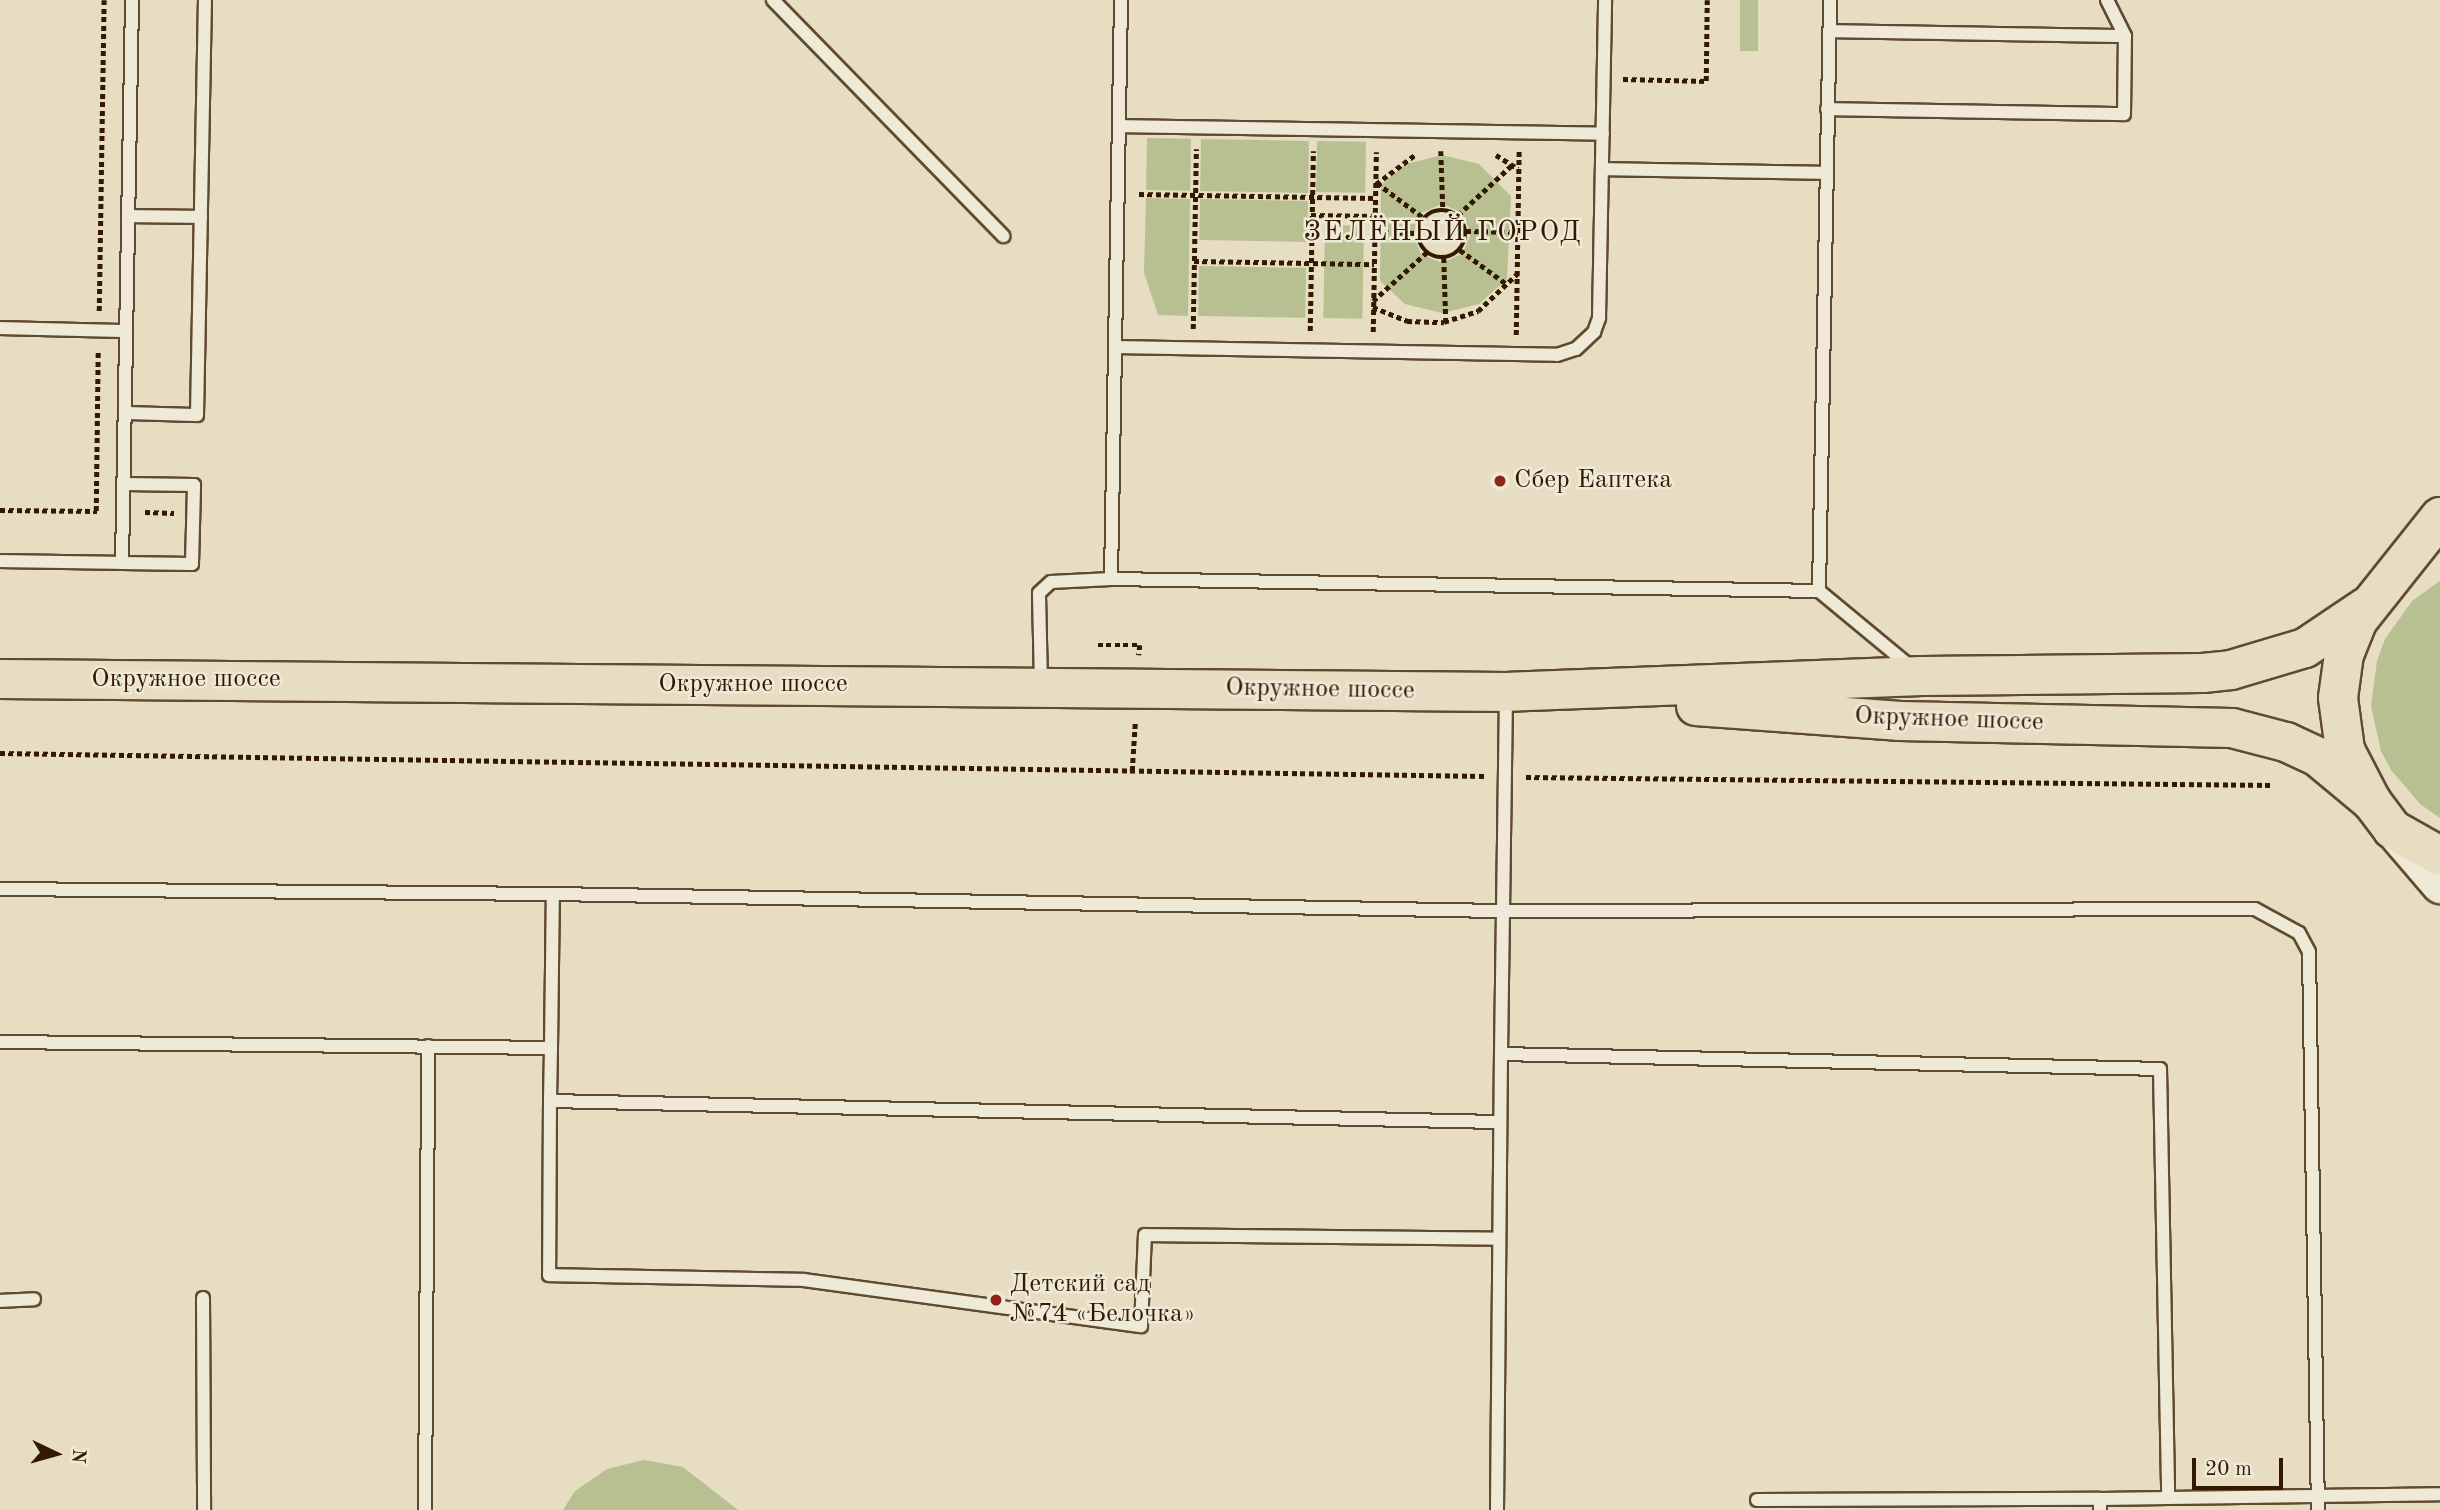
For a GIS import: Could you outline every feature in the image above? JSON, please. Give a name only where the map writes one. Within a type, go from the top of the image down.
[{"type":"main road","points":[[2440,517],[2366,607],[2344,654],[2338,698],[2345,750],[2382,816],[2440,884]]},
{"type":"main road","points":[[2399,569],[2440,544]]},
{"type":"main road","name":"Окружное шоссе","points":[[0,679],[1506,692],[1922,676],[2231,670],[2305,648],[2366,607]]},
{"type":"main road","name":"Окружное шоссе","points":[[1506,692],[1900,721],[2232,728],[2286,742],[2318,757],[2382,816],[2440,856]]},
{"type":"lane","points":[[122,563],[132,0]]},
{"type":"lane","points":[[125,414],[197,415],[205,0]]},
{"type":"lane","points":[[773,0],[1003,236]]},
{"type":"lane","points":[[1111,579],[1121,0]]},
{"type":"lane","points":[[1115,347],[1567,353],[1594,332],[1600,318],[1605,0]]},
{"type":"lane","points":[[1819,592],[1830,0]]},
{"type":"lane","points":[[1828,109],[2124,114],[2125,36],[2106,0]]},
{"type":"lane","points":[[1829,31],[2125,36]]},
{"type":"lane","points":[[1119,126],[1603,134]]},
{"type":"lane","points":[[1602,169],[1826,173]]},
{"type":"lane","points":[[128,216],[201,217]]},
{"type":"lane","points":[[0,328],[126,331]]},
{"type":"lane","points":[[0,561],[192,564],[194,485],[124,484]]},
{"type":"lane","points":[[1041,687],[1039,593],[1051,582],[1111,579],[1819,592],[1922,676]]},
{"type":"lane","points":[[1497,1510],[1499,1122],[1506,692]]},
{"type":"lane","points":[[0,889],[554,894],[1503,911],[2255,909],[2299,933],[2309,952],[2318,1510]]},
{"type":"lane","points":[[554,894],[549,1275],[804,1280],[1141,1326],[1145,1236],[1499,1239]]},
{"type":"lane","points":[[0,1042],[551,1048]]},
{"type":"lane","points":[[425,1510],[428,1046]]},
{"type":"lane","points":[[1501,1054],[2160,1069],[2168,1497]]},
{"type":"lane","points":[[550,1101],[1499,1122]]},
{"type":"lane","points":[[203,1298],[204,1510]]},
{"type":"lane","points":[[0,1301],[34,1299]]},
{"type":"lane","points":[[1757,1500],[2100,1504],[2168,1497],[2440,1494]]},
{"type":"path","points":[[96,511],[104,0]]},
{"type":"path","points":[[1603,79],[1706,80],[1707,0]]},
{"type":"path","points":[[1193,348],[1196,127]]},
{"type":"path","points":[[1309,350],[1313,129]]},
{"type":"path","points":[[1372,351],[1376,130]]},
{"type":"path","points":[[1516,354],[1519,133]]},
{"type":"path","points":[[1441,146],[1443,209]]},
{"type":"path","points":[[1432,148],[1453,146]]},
{"type":"path","points":[[1376,183],[1389,170],[1423,150]]},
{"type":"path","points":[[1492,154],[1519,169]]},
{"type":"path","points":[[1458,215],[1512,165]]},
{"type":"path","points":[[1376,183],[1424,218]]},
{"type":"path","points":[[1117,193],[1375,198]]},
{"type":"path","points":[[1443,209],[1458,215],[1466,231],[1460,250],[1444,258],[1427,252],[1418,233],[1424,218],[1443,209]]},
{"type":"path","points":[[1311,215],[1375,216]]},
{"type":"path","points":[[1466,231],[1518,232]]},
{"type":"path","points":[[1375,233],[1418,233]]},
{"type":"path","points":[[1460,250],[1508,285]]},
{"type":"path","points":[[1373,304],[1427,252]]},
{"type":"path","points":[[1444,258],[1446,322]]},
{"type":"path","points":[[1194,261],[1374,264]]},
{"type":"path","points":[[1373,304],[1407,321],[1446,322],[1478,311],[1508,285],[1517,273]]},
{"type":"path","points":[[0,510],[193,513]]},
{"type":"path","points":[[0,753],[2274,785]]},
{"type":"green space","points":[[1740,0],[1758,0],[1758,51],[1740,51]]},
{"type":"green space","points":[[1147,138],[1191,139],[1190,191],[1146,190]]},
{"type":"green space","points":[[1201,139],[1309,141],[1308,193],[1200,191]]},
{"type":"green space","points":[[1317,141],[1366,142],[1365,193],[1316,192]]},
{"type":"green space","points":[[1442,155],[1479,164],[1511,196],[1507,279],[1479,304],[1442,313],[1405,304],[1380,281],[1381,185],[1406,164]],"holes":[[[1442,204],[1462,213],[1471,234],[1462,254],[1442,263],[1421,254],[1413,234],[1421,213]]]},
{"type":"green space","points":[[1146,198],[1190,199],[1188,316],[1158,315],[1144,273]]},
{"type":"green space","points":[[1200,199],[1308,201],[1307,242],[1199,240]]},
{"type":"green space","points":[[1325,225],[1364,226],[1362,319],[1323,318]]},
{"type":"green space","points":[[1199,266],[1306,268],[1305,318],[1198,316]]},
{"type":"green space","points":[[2440,581],[2440,818],[2420,804],[2391,770],[2381,751],[2371,706],[2377,661],[2385,639],[2412,601]]},
{"type":"green space","points":[[644,1460],[683,1467],[738,1510],[563,1510],[575,1491],[607,1469]]},
{"type":"place","name":"Сбер Еаптека","points":[[1500,481]]},
{"type":"place","name":"Детский сад №74 «Белочка»","points":[[996,1300]]},
{"type":"district","name":"ЗЕЛЁНЫЙ ГОРОД","points":[[1443,233]]}]
